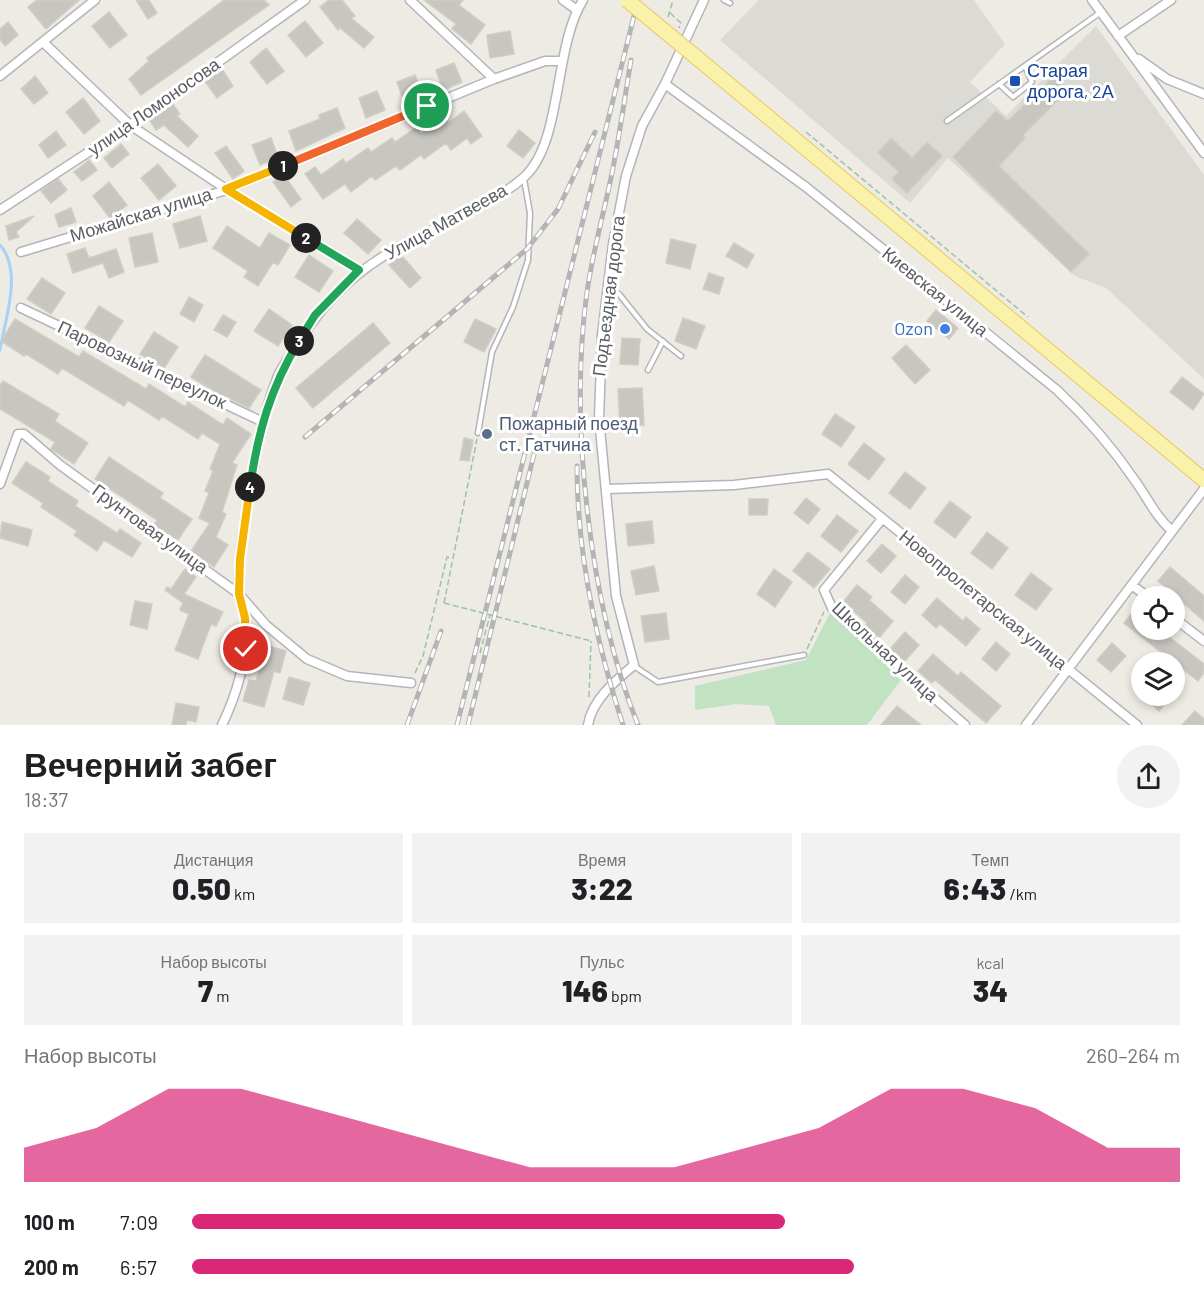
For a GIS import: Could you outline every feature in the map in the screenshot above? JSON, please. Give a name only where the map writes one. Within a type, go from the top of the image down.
[{"type":"main road","name":"Киевская улица","points":[[627,0],[1204,480]]},
{"type":"street","points":[[0,76],[95,0]]},
{"type":"street","name":"улица Ломоносова","points":[[0,210],[130,125],[305,0]]},
{"type":"street","points":[[410,0],[494,79]]},
{"type":"street","points":[[563,0],[577,10]]},
{"type":"street","name":"Улица Матвеева","points":[[222,725],[235,699],[246,649],[245,618],[239,594],[240,559],[263,422],[279,374],[315,315],[359,270],[417,237],[464,215],[524,178],[540,153],[549,129],[561,61],[577,10],[583,0]]},
{"type":"street","name":"Подъездная дорога","points":[[634,665],[616,596],[608,489],[599,418],[607,290],[626,176],[642,126],[665,84],[704,0]]},
{"type":"street","points":[[1092,0],[1204,153]]},
{"type":"street","points":[[1118,36],[1171,0]]},
{"type":"street","points":[[43,42],[130,125],[226,189],[359,270]]},
{"type":"street","points":[[1131,53],[1167,79],[1204,93]]},
{"type":"street","name":"Можайская улица","points":[[21,252],[226,189],[494,79],[545,61],[561,61]]},
{"type":"street","name":"Киевская улица","points":[[665,84],[806,187],[1056,390],[1086,417],[1110,446],[1157,516],[1172,531]]},
{"type":"street","name":"Паровозный переулок","points":[[21,308],[263,422]]},
{"type":"street","name":"Грунтовая улица","points":[[0,484],[18,434],[28,437],[60,465],[239,594],[266,625],[308,659],[347,676],[411,683]]},
{"type":"street","name":"Новопролетарская улица","points":[[608,489],[734,485],[828,474],[1137,725]]},
{"type":"street","points":[[1026,725],[1204,489]]},
{"type":"street","name":"Школьная улица","points":[[882,519],[824,590],[832,608],[965,725]]},
{"type":"street","points":[[1185,626],[1204,641]]},
{"type":"street","points":[[588,725],[590,712],[611,686],[634,665]]},
{"type":"lane","points":[[724,0],[730,3]]},
{"type":"lane","points":[[947,121],[1101,12]]},
{"type":"lane","points":[[999,84],[1013,97],[1032,82],[1025,66]]},
{"type":"lane","points":[[478,433],[492,352],[513,307],[528,260],[530,213],[524,178]]},
{"type":"lane","points":[[607,290],[619,294],[647,329],[681,356]]},
{"type":"lane","points":[[648,370],[663,341]]},
{"type":"lane","points":[[634,665],[658,682],[804,655]]},
{"type":"path","points":[[667,18],[673,0]]},
{"type":"path","points":[[478,433],[444,603],[591,641],[589,683]]},
{"type":"path","points":[[411,683],[423,656],[447,556],[453,558]]},
{"type":"path","points":[[804,655],[829,601]]},
{"type":"path","points":[[480,653],[490,615]]},
{"type":"shaded area","points":[[759,0],[974,0],[1005,44],[970,82],[1006,116],[1096,26],[1204,175],[1204,379],[1106,288],[1075,276],[948,158],[910,203],[720,40]]},
{"type":"green space","points":[[830,613],[903,677],[867,725],[776,725],[769,706],[736,704],[695,710],[695,686],[806,660]]},
{"type":"building","points":[[37,0],[79,0],[46,29],[28,7]]},
{"type":"building","points":[[136,0],[149,0],[157,13],[148,19]]},
{"type":"building","points":[[224,0],[264,0],[269,5],[141,95],[129,79],[149,61],[147,58]]},
{"type":"building","points":[[329,0],[342,0],[355,16],[351,18],[374,37],[364,48],[340,28],[338,30],[320,7]]},
{"type":"building","points":[[424,0],[463,0],[459,5],[485,25],[471,44],[452,29],[456,24]]},
{"type":"building","points":[[109,12],[127,35],[110,48],[92,26]]},
{"type":"building","points":[[305,21],[323,43],[306,57],[288,35]]},
{"type":"building","points":[[8,22],[18,35],[5,46],[0,39],[0,29]]},
{"type":"building","points":[[510,31],[514,54],[490,58],[487,35]]},
{"type":"building","points":[[266,48],[284,71],[267,84],[250,62]]},
{"type":"building","points":[[454,63],[462,82],[443,90],[436,70]]},
{"type":"building","points":[[222,69],[233,86],[217,98],[204,80]]},
{"type":"building","points":[[415,75],[423,95],[404,102],[397,82]]},
{"type":"building","points":[[35,76],[48,93],[34,104],[21,89]]},
{"type":"building","points":[[1054,76],[1068,90],[1023,135],[1025,138],[999,166],[1089,254],[1071,272],[953,157],[996,111],[1008,121]]},
{"type":"building","points":[[377,91],[385,110],[366,118],[359,98]]},
{"type":"building","points":[[83,98],[100,121],[84,134],[66,112]]},
{"type":"building","points":[[172,103],[180,114],[177,116],[198,136],[188,147],[164,125],[156,130],[149,119]]},
{"type":"building","points":[[337,108],[345,128],[296,151],[289,131],[320,119],[319,115]]},
{"type":"building","points":[[464,111],[482,136],[471,144],[467,138],[451,150],[446,143],[424,159],[421,155],[400,170],[396,166],[375,180],[372,176],[351,192],[345,184],[323,199],[305,174],[315,167],[321,175],[343,159],[346,163],[368,148],[371,152],[392,138],[395,142],[417,127],[421,133],[444,117],[448,123]]},
{"type":"building","points":[[519,130],[535,143],[523,158],[507,146]]},
{"type":"building","points":[[56,131],[66,145],[48,158],[39,145]]},
{"type":"building","points":[[271,138],[278,157],[260,165],[252,145]]},
{"type":"building","points":[[891,138],[912,158],[927,142],[942,156],[907,193],[892,179],[899,172],[878,153]]},
{"type":"building","points":[[121,144],[129,154],[112,168],[104,158]]},
{"type":"building","points":[[226,146],[244,171],[233,179],[215,153]]},
{"type":"building","points":[[89,160],[97,170],[82,181],[74,172]]},
{"type":"building","points":[[158,164],[176,186],[159,200],[141,178]]},
{"type":"building","points":[[283,174],[301,199],[291,207],[273,182]]},
{"type":"building","points":[[58,179],[67,190],[51,203],[41,191]]},
{"type":"building","points":[[109,182],[127,205],[110,218],[93,196]]},
{"type":"building","points":[[71,208],[76,222],[59,227],[55,215]]},
{"type":"building","points":[[34,216],[16,232],[19,237],[9,240],[6,226]]},
{"type":"building","points":[[200,216],[207,241],[180,248],[173,224]]},
{"type":"building","points":[[357,219],[381,240],[368,254],[344,233]]},
{"type":"building","points":[[227,226],[260,248],[269,233],[290,245],[278,265],[273,262],[258,286],[244,277],[248,271],[213,248]]},
{"type":"building","points":[[152,233],[158,262],[135,267],[129,238]]},
{"type":"building","points":[[671,239],[696,245],[690,269],[666,263]]},
{"type":"building","points":[[734,243],[754,255],[747,268],[726,256]]},
{"type":"building","points":[[85,248],[89,258],[116,249],[124,272],[109,278],[103,263],[73,273],[67,254]]},
{"type":"building","points":[[309,255],[333,271],[319,292],[295,277]]},
{"type":"building","points":[[401,255],[421,278],[410,288],[389,265]]},
{"type":"building","points":[[709,273],[724,278],[719,294],[703,289]]},
{"type":"building","points":[[42,278],[65,293],[51,314],[27,299]]},
{"type":"building","points":[[189,297],[203,305],[194,322],[180,314]]},
{"type":"building","points":[[99,306],[123,321],[109,342],[85,328]]},
{"type":"building","points":[[269,309],[292,325],[278,346],[254,331]]},
{"type":"building","points":[[936,310],[958,328],[949,339],[927,321]]},
{"type":"building","points":[[223,315],[236,322],[227,337],[214,330]]},
{"type":"building","points":[[683,318],[705,326],[696,349],[675,341]]},
{"type":"building","points":[[15,319],[79,357],[83,351],[146,389],[149,384],[185,407],[188,402],[223,425],[227,418],[251,434],[232,463],[237,465],[222,512],[226,514],[216,537],[228,545],[214,567],[191,551],[210,523],[199,518],[209,493],[205,491],[213,471],[210,469],[220,444],[202,433],[198,439],[162,416],[159,420],[128,400],[124,406],[62,368],[58,374],[26,354],[24,356],[1,341]]},
{"type":"building","points":[[475,319],[496,329],[484,352],[464,342]]},
{"type":"building","points":[[373,323],[390,343],[313,408],[296,388]]},
{"type":"building","points":[[154,332],[178,347],[164,368],[140,354]]},
{"type":"building","points":[[622,338],[640,339],[638,365],[620,364]]},
{"type":"building","points":[[906,345],[930,370],[915,384],[892,358]]},
{"type":"building","points":[[205,355],[261,390],[249,408],[215,392],[191,377]]},
{"type":"building","points":[[1182,377],[1204,394],[1193,410],[1170,392]]},
{"type":"building","points":[[3,381],[59,414],[55,421],[88,443],[74,464],[51,449],[55,442],[0,409],[0,385]]},
{"type":"building","points":[[642,388],[644,425],[620,426],[618,389]]},
{"type":"building","points":[[835,414],[855,427],[841,447],[822,434]]},
{"type":"building","points":[[464,438],[473,440],[469,461],[460,460]]},
{"type":"building","points":[[864,443],[885,459],[869,480],[848,464]]},
{"type":"building","points":[[109,457],[163,493],[160,498],[192,519],[178,540],[154,525],[157,520],[95,479]]},
{"type":"building","points":[[26,462],[50,477],[48,481],[78,501],[75,506],[117,533],[120,529],[141,543],[132,557],[104,540],[97,551],[74,535],[77,531],[41,507],[43,503],[12,483]]},
{"type":"building","points":[[905,472],[926,488],[910,509],[889,493]]},
{"type":"building","points":[[806,498],[820,509],[808,524],[794,513]]},
{"type":"building","points":[[749,499],[768,499],[767,515],[749,515]]},
{"type":"building","points":[[950,501],[971,517],[955,538],[934,522]]},
{"type":"building","points":[[837,515],[858,531],[841,552],[821,536]]},
{"type":"building","points":[[652,521],[654,543],[628,546],[626,524]]},
{"type":"building","points":[[2,522],[32,530],[28,546],[0,538]]},
{"type":"building","points":[[987,532],[1008,548],[992,569],[971,553]]},
{"type":"building","points":[[882,544],[896,556],[881,573],[867,561]]},
{"type":"building","points":[[808,552],[830,569],[814,588],[793,571]]},
{"type":"building","points":[[654,566],[659,591],[636,595],[631,571]]},
{"type":"building","points":[[1170,567],[1204,596],[1204,621],[1185,604],[1185,586],[1164,586],[1158,581]]},
{"type":"building","points":[[185,569],[196,577],[184,594],[223,612],[216,626],[211,624],[198,659],[175,650],[189,614],[180,610],[183,603],[165,590],[167,587],[171,589]]},
{"type":"building","points":[[774,569],[792,582],[775,607],[757,594]]},
{"type":"building","points":[[1031,573],[1052,589],[1036,610],[1015,595]]},
{"type":"building","points":[[905,575],[919,587],[905,604],[891,592]]},
{"type":"building","points":[[857,585],[872,597],[869,600],[893,621],[879,638],[865,626],[867,623],[843,602]]},
{"type":"building","points":[[937,598],[963,621],[966,617],[980,629],[966,646],[940,624],[936,628],[922,615]]},
{"type":"building","points":[[135,601],[152,604],[147,629],[130,625]]},
{"type":"building","points":[[666,613],[669,639],[645,642],[641,616]]},
{"type":"building","points":[[1131,614],[1131,628],[1124,623]]},
{"type":"building","points":[[905,632],[919,645],[904,662],[890,649]]},
{"type":"building","points":[[1146,640],[1173,640],[1204,664],[1204,673],[1198,681],[1185,671],[1185,652],[1161,652]]},
{"type":"building","points":[[996,642],[1010,654],[996,671],[982,659]]},
{"type":"building","points":[[1112,643],[1126,656],[1111,672],[1097,660]]},
{"type":"building","points":[[266,645],[286,651],[280,673],[274,671],[264,707],[243,701],[249,680],[256,681]]},
{"type":"building","points":[[933,654],[958,676],[961,672],[1001,706],[986,723],[935,680],[932,683],[918,671]]},
{"type":"building","points":[[289,677],[310,683],[303,705],[283,699]]},
{"type":"building","points":[[176,703],[199,707],[196,722],[187,720],[186,725],[172,725]]},
{"type":"building","points":[[897,706],[921,725],[881,725]]},
{"type":"building","points":[[1154,706],[1164,706],[1159,711]]},
{"type":"building","points":[[1195,711],[1204,719],[1204,725],[1182,725]]},
{"type":"waterway","points":[[0,245],[7,256],[11,281],[0,350]]},
{"type":"railway","points":[[457,725],[638,0]]},
{"type":"railway","points":[[631,60],[613,168],[587,292],[580,397],[587,512],[596,569],[621,677],[638,725]]},
{"type":"railway","points":[[305,437],[527,249],[558,209],[595,132]]},
{"type":"railway","points":[[468,725],[537,442]]},
{"type":"railway","points":[[577,466],[584,565],[604,662],[623,725]]},
{"type":"railway","points":[[407,725],[441,631]]},
{"type":"place","name":"Старая дорога, 2А","points":[[1015,81]]},
{"type":"place","name":"Ozon","points":[[945,329]]},
{"type":"place","name":"Пожарный поезд ст. Гатчина","points":[[487,434]]},
{"type":"route","points":[[246,649],[245,618],[239,594],[240,559],[255,457],[263,422],[279,374],[315,315],[359,270],[226,189],[427,106]]}]
